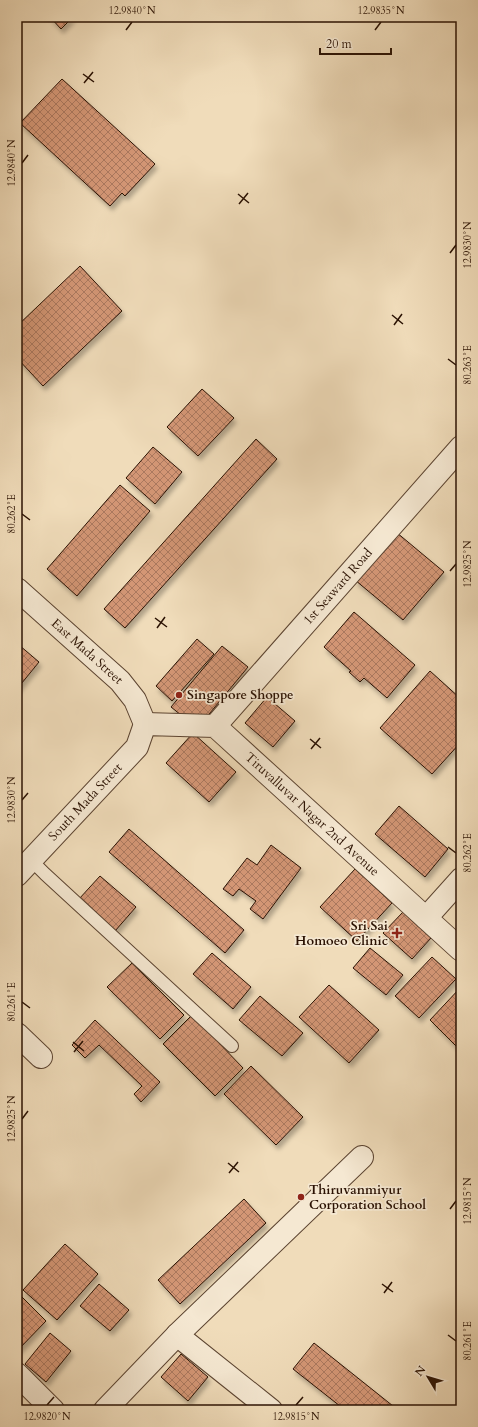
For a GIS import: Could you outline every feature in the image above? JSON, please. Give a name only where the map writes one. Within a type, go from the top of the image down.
[{"type":"street","name":"1st Seaward Road","points":[[215,726],[461,447]]},
{"type":"street","name":"East Mada Street","points":[[17,589],[120,680],[135,700],[145,724]]},
{"type":"street","points":[[145,724],[215,726]]},
{"type":"street","name":"South Mada Street","points":[[24,868],[137,747],[145,724]]},
{"type":"street","name":"Tiruvalluvar Nagar 2nd Avenue","points":[[215,726],[461,950]]},
{"type":"street","points":[[426,918],[461,879]]},
{"type":"street","points":[[17,1034],[41,1056]]},
{"type":"street","points":[[105,1410],[177,1335],[362,1157]]},
{"type":"street","points":[[177,1335],[271,1410]]},
{"type":"street","points":[[17,1374],[53,1410]]},
{"type":"lane","points":[[24,868],[44,874],[232,1046]]},
{"type":"building","points":[[50,17],[73,17],[61,29]]},
{"type":"building","points":[[62,79],[155,164],[125,196],[122,193],[110,206],[20,123]]},
{"type":"building","points":[[80,266],[122,311],[43,386],[17,358],[17,326]]},
{"type":"building","points":[[202,389],[234,418],[198,456],[167,427]]},
{"type":"building","points":[[256,439],[277,459],[125,628],[104,609]]},
{"type":"building","points":[[153,447],[182,472],[155,504],[126,478]]},
{"type":"building","points":[[120,485],[150,511],[77,596],[47,569]]},
{"type":"building","points":[[396,532],[444,572],[403,620],[355,580]]},
{"type":"building","points":[[354,612],[415,665],[387,698],[364,678],[360,682],[349,672],[351,671],[324,647]]},
{"type":"building","points":[[197,639],[214,654],[172,701],[156,686]]},
{"type":"building","points":[[19,645],[39,662],[17,689],[17,648]]},
{"type":"building","points":[[222,646],[248,667],[205,719],[186,719],[171,707]]},
{"type":"building","points":[[430,671],[461,699],[461,742],[432,774],[380,728]]},
{"type":"building","points":[[267,697],[295,721],[273,747],[245,723]]},
{"type":"building","points":[[193,733],[236,772],[209,802],[166,763]]},
{"type":"building","points":[[399,806],[448,849],[425,877],[375,834]]},
{"type":"building","points":[[129,829],[244,930],[225,953],[109,852]]},
{"type":"building","points":[[271,845],[301,868],[263,919],[250,909],[256,901],[239,889],[233,896],[223,889],[247,858],[257,865]]},
{"type":"building","points":[[355,869],[392,903],[357,941],[320,907]]},
{"type":"building","points":[[100,876],[136,907],[115,931],[79,899]]},
{"type":"building","points":[[403,912],[431,938],[412,959],[383,933]]},
{"type":"building","points":[[370,948],[403,975],[386,995],[353,968]]},
{"type":"building","points":[[212,953],[251,987],[233,1009],[193,974]]},
{"type":"building","points":[[432,957],[456,979],[419,1018],[395,996]]},
{"type":"building","points":[[132,963],[184,1015],[160,1039],[107,987]]},
{"type":"building","points":[[329,985],[379,1030],[349,1063],[299,1017]]},
{"type":"building","points":[[461,987],[461,1045],[458,1048],[430,1020]]},
{"type":"building","points":[[260,996],[303,1033],[282,1056],[239,1020]]},
{"type":"building","points":[[192,1015],[243,1068],[215,1096],[163,1044]]},
{"type":"building","points":[[95,1020],[160,1082],[141,1102],[134,1094],[142,1086],[99,1045],[85,1058],[72,1045]]},
{"type":"building","points":[[251,1066],[303,1117],[276,1145],[224,1094]]},
{"type":"building","points":[[244,1199],[266,1223],[180,1304],[158,1280]]},
{"type":"building","points":[[65,1244],[98,1274],[57,1320],[23,1290]]},
{"type":"building","points":[[99,1284],[129,1310],[110,1331],[80,1306]]},
{"type":"building","points":[[18,1293],[46,1321],[17,1351],[17,1294]]},
{"type":"building","points":[[50,1333],[71,1351],[46,1382],[25,1364]]},
{"type":"building","points":[[314,1343],[398,1410],[345,1410],[293,1369]]},
{"type":"building","points":[[181,1354],[208,1377],[188,1401],[161,1377]]},
{"type":"place","name":"Singapore Shoppe","points":[[179,695]]},
{"type":"place","name":"Sri Sai Homoeo Clinic","points":[[397,933]]},
{"type":"place","name":"Thiruvanmiyur Corporation School","points":[[301,1197]]}]
